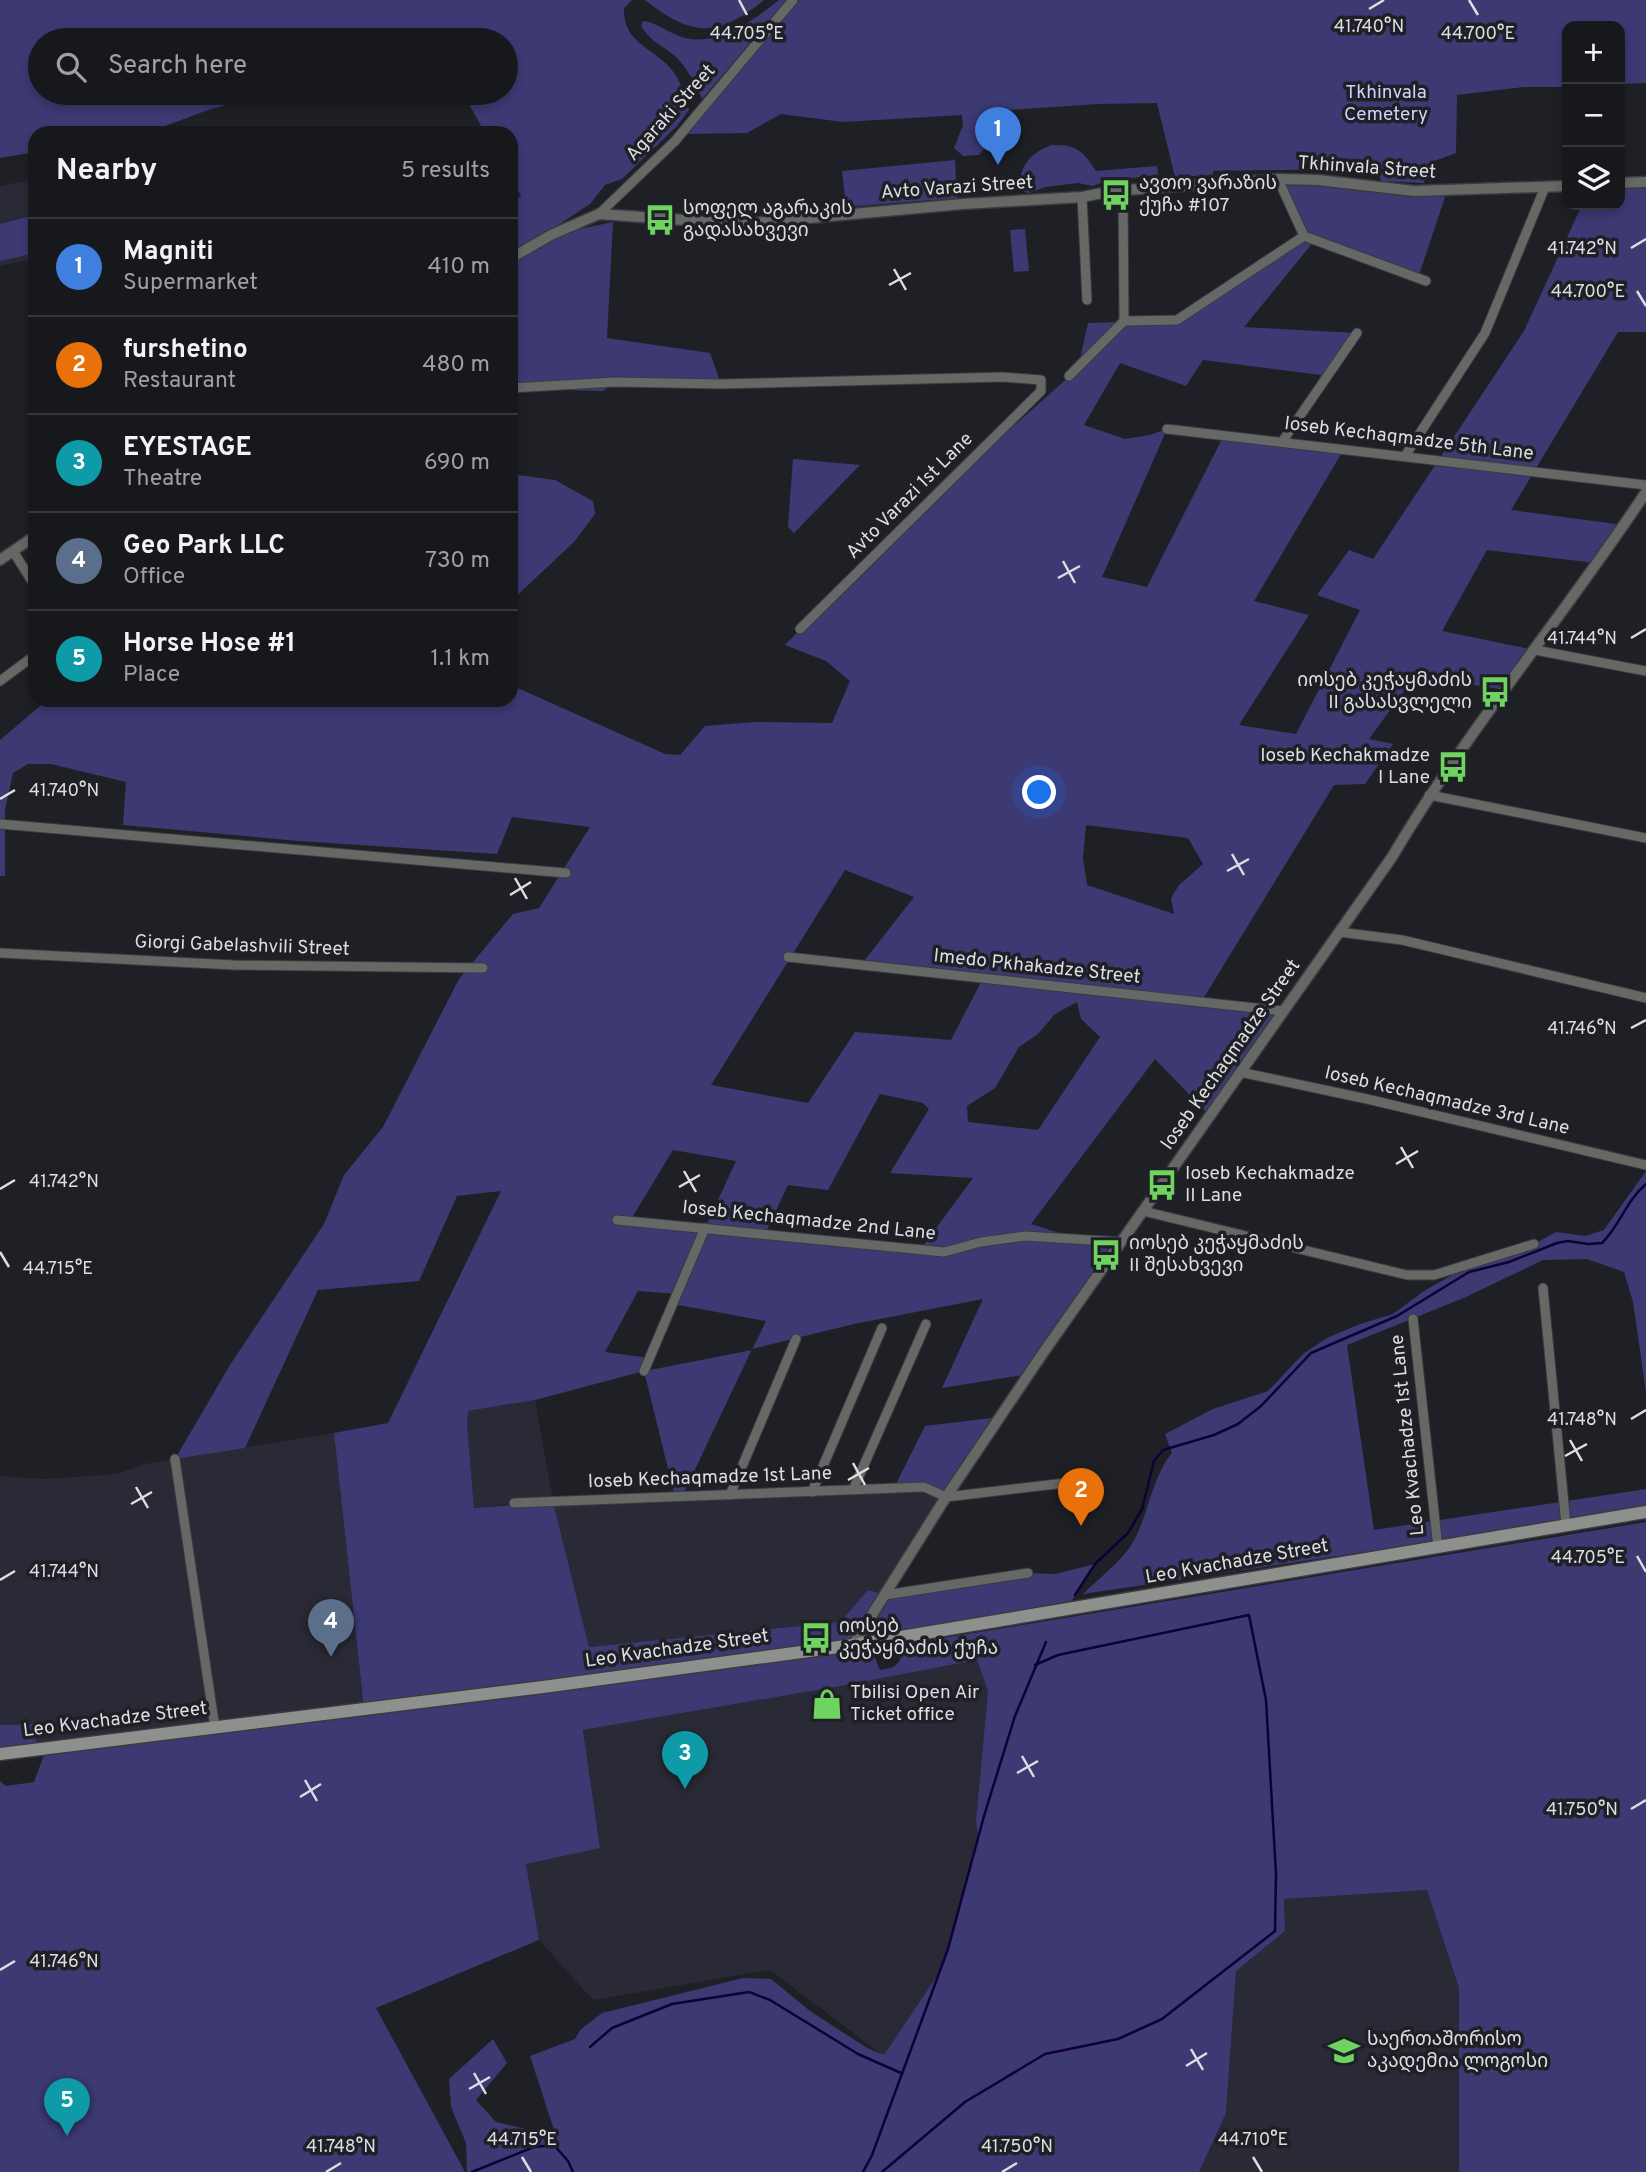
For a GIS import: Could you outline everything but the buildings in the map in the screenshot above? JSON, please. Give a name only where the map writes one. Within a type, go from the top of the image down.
[{"type":"main road","name":"Leo Kvachadze Street","points":[[0,1754],[853,1645],[1646,1512]]},
{"type":"street","name":"Agaraki Street","points":[[599,214],[680,135],[793,0]]},
{"type":"street","name":"Tkhinvala Street","points":[[1123,191],[1278,179],[1318,180],[1414,191],[1562,186]]},
{"type":"street","points":[[1278,179],[1304,236],[1426,281]]},
{"type":"street","points":[[1625,183],[1646,182]]},
{"type":"street","points":[[1405,456],[1485,333],[1545,187]]},
{"type":"street","name":"Avto Varazi Street","points":[[518,254],[551,235],[599,214],[742,224],[962,204],[1082,197],[1123,191]]},
{"type":"street","points":[[1123,191],[1124,321]]},
{"type":"street","points":[[1082,197],[1087,300]]},
{"type":"street","points":[[1069,376],[1124,321],[1177,320],[1304,236]]},
{"type":"street","points":[[1282,442],[1357,333]]},
{"type":"street","name":"Avto Varazi 1st Lane","points":[[518,388],[615,382],[721,384],[1003,377],[1041,380],[1041,391],[800,629]]},
{"type":"street","name":"Ioseb Kechaqmadze 5th Lane","points":[[1167,429],[1646,485]]},
{"type":"street","name":"Ioseb Kechaqmadze Street","points":[[853,1645],[946,1497],[1043,1353],[1392,857],[1429,795],[1641,509],[1646,492]]},
{"type":"street","points":[[0,560],[28,541]]},
{"type":"street","points":[[13,551],[28,575]]},
{"type":"street","points":[[1535,650],[1646,671]]},
{"type":"street","points":[[0,681],[28,659]]},
{"type":"street","points":[[1429,795],[1646,838]]},
{"type":"street","points":[[0,824],[566,873]]},
{"type":"street","points":[[1339,932],[1402,940],[1646,998]]},
{"type":"street","name":"Giorgi Gabelashvili Street","points":[[0,953],[234,965],[483,968]]},
{"type":"street","name":"Imedo Pkhakadze Street","points":[[788,957],[1283,1011]]},
{"type":"street","name":"Ioseb Kechaqmadze 3rd Lane","points":[[1240,1072],[1646,1165]]},
{"type":"street","points":[[1143,1211],[1408,1275],[1434,1275],[1534,1244]]},
{"type":"street","name":"Ioseb Kechaqmadze 2nd Lane","points":[[617,1220],[944,1252],[981,1242],[1025,1236],[1121,1242]]},
{"type":"street","points":[[644,1371],[705,1228]]},
{"type":"street","points":[[1543,1288],[1566,1525]]},
{"type":"street","name":"Leo Kvachadze 1st Lane","points":[[1413,1319],[1438,1548]]},
{"type":"street","points":[[853,1490],[926,1324]]},
{"type":"street","points":[[812,1492],[882,1328]]},
{"type":"street","points":[[730,1495],[796,1339]]},
{"type":"street","points":[[175,1460],[215,1728]]},
{"type":"street","points":[[946,1497],[1082,1481]]},
{"type":"street","name":"Ioseb Kechaqmadze 1st Lane","points":[[514,1503],[924,1487],[946,1497]]},
{"type":"street","points":[[885,1595],[1028,1573]]},
{"type":"shaded area","points":[[28,180],[28,260],[0,266],[0,186]]},
{"type":"shaded area","points":[[535,1400],[553,1501],[924,1487],[946,1497],[885,1595],[868,1590],[840,1622],[589,1647],[553,1502],[474,1508],[468,1411]]},
{"type":"shaded area","points":[[334,1433],[364,1709],[36,1749],[35,1724],[0,1725],[0,1476],[44,1479],[117,1474],[145,1464]]},
{"type":"shaded area","points":[[977,1660],[988,1691],[976,1820],[978,1835],[939,1974],[884,2056],[770,1970],[593,2000],[539,1940],[526,1864],[600,1847],[583,1730]]},
{"type":"shaded area","name":"საერთაშორისო აკადემია ლოგოსი","points":[[1427,1890],[1459,1988],[1459,2172],[1199,2172],[1226,2113],[1236,1970],[1285,1931],[1284,1899]]},
{"type":"green space","points":[[0,0],[632,0],[624,8],[629,30],[675,74],[689,110],[677,126],[622,179],[605,185],[590,204],[518,247],[518,198],[521,196],[518,191],[518,126],[481,126],[470,105],[518,105],[518,28],[28,28],[28,105],[227,105],[165,126],[28,126],[28,153],[0,158]]},
{"type":"green space","points":[[645,0],[764,0],[732,21],[704,28],[677,21]]},
{"type":"green space","points":[[779,0],[787,0],[702,99],[680,61],[653,40],[641,26],[643,21],[649,22],[690,39],[714,37],[749,22]]},
{"type":"green space","name":"Tkhinvala Cemetery","points":[[799,0],[1646,0],[1646,83],[1625,84],[1625,21],[1562,21],[1562,87],[1524,87],[1457,95],[1456,153],[1429,163],[1424,183],[1381,181],[1380,177],[1345,169],[1213,171],[1213,175],[1175,177],[1157,103],[1008,110],[991,148],[986,146],[979,155],[963,156],[954,148],[963,125],[962,115],[843,122],[781,114],[747,133],[687,134]]},
{"type":"green space","points":[[1052,145],[1078,150],[1096,171],[1157,166],[1158,175],[1106,181],[1093,186],[1078,183],[1045,187],[1029,193],[1021,191],[1021,176],[1027,162]]},
{"type":"green space","points":[[955,160],[957,198],[846,207],[842,171]]},
{"type":"green space","points":[[1278,179],[1447,191],[1418,278],[1315,240],[1244,327],[1357,333],[1328,376],[1203,360],[1186,386],[1120,363],[1084,425],[1125,439],[1167,429],[1102,577],[1147,587],[1224,435],[1344,449],[1254,601],[1309,615],[1239,725],[1296,734],[1360,610],[1317,595],[1349,550],[1373,559],[1524,331],[1580,210],[1625,210],[1625,184],[1646,183],[1646,332],[1618,332],[1511,510],[1623,525],[1595,563],[1487,550],[1442,631],[1535,650],[1506,690],[1415,676],[1369,739],[1393,744],[1365,784],[1334,785],[1203,999],[1283,1011],[1210,1116],[1155,1059],[1031,1224],[1115,1251],[1029,1374],[942,1388],[983,1299],[854,1324],[753,1349],[766,1321],[673,1304],[676,1294],[638,1291],[605,1352],[649,1358],[645,1371],[751,1350],[682,1497],[675,1497],[644,1371],[535,1400],[468,1411],[467,1424],[474,1508],[553,1502],[589,1647],[840,1622],[868,1590],[885,1595],[1028,1573],[1055,1574],[1095,1564],[1065,1611],[364,1709],[334,1433],[388,1423],[501,1191],[457,1196],[419,1281],[318,1290],[245,1448],[175,1459],[230,1365],[324,1224],[344,1175],[383,1127],[459,979],[513,914],[539,908],[590,827],[512,817],[497,854],[299,841],[123,825],[126,782],[51,764],[28,764],[13,773],[5,810],[5,876],[0,876],[0,740],[39,707],[518,707],[518,688],[665,754],[680,755],[705,726],[754,722],[832,723],[850,681],[826,661],[785,645],[890,540],[1072,374],[1079,364],[1088,323],[1177,320],[1303,236]],"holes":[[[1086,825],[1188,838],[1203,864],[1179,885],[1171,898],[1174,914],[1087,885],[1083,858]],[[845,870],[914,897],[857,970],[981,982],[951,1040],[855,1032],[808,1103],[711,1085]],[[1077,1002],[1081,1019],[1100,1037],[1038,1130],[968,1122],[967,1106],[995,1088],[1019,1047],[1038,1034],[1055,1014]],[[880,1094],[923,1103],[929,1109],[890,1173],[973,1178],[920,1250],[765,1234],[788,1185],[828,1190]],[[673,1150],[736,1161],[705,1228],[630,1221]]]},
{"type":"green space","points":[[27,217],[28,255],[0,261],[0,224]]},
{"type":"green space","points":[[613,222],[607,338],[710,353],[721,384],[615,382],[603,391],[518,393],[518,254],[551,235]]},
{"type":"green space","points":[[1025,229],[1029,271],[1014,272],[1010,230]]},
{"type":"green space","points":[[793,459],[860,465],[794,533],[788,527]]},
{"type":"green space","points":[[518,475],[555,480],[593,501],[595,514],[574,542],[518,594]]},
{"type":"green space","points":[[1646,1171],[1646,1392],[1633,1302],[1624,1272],[1587,1259],[1543,1260],[1466,1297],[1347,1345],[1374,1530],[1646,1489],[1646,1508],[1083,1594],[1120,1559],[1136,1536],[1159,1475],[1172,1453],[1165,1434],[1213,1409],[1268,1391],[1303,1354],[1327,1338],[1393,1314],[1424,1291],[1466,1267],[1534,1244],[1556,1232],[1585,1236],[1604,1230]]},
{"type":"green space","points":[[1000,1417],[946,1497],[924,1487],[894,1488],[925,1426]]},
{"type":"green space","points":[[1646,1522],[1646,2172],[1459,2172],[1459,1988],[1427,1890],[1284,1899],[1285,1931],[1236,1971],[1226,2113],[1199,2172],[467,2172],[466,2143],[451,2107],[449,2079],[493,2039],[507,2063],[476,2100],[496,2122],[556,2136],[530,2056],[575,2039],[580,2030],[602,2013],[743,1978],[771,1979],[810,2011],[867,2048],[884,2055],[939,1973],[948,1949],[978,1835],[976,1820],[988,1691],[977,1660],[583,1730],[600,1848],[526,1864],[539,1940],[376,2008],[465,2172],[0,2172],[0,1781],[6,1786],[34,1782],[44,1755],[856,1651],[875,1658],[880,1670],[895,1666],[903,1652],[913,1643]]},
{"type":"green space","points":[[35,1724],[36,1749],[0,1754],[0,1725]]},
{"type":"waterway","points":[[1075,1595],[1095,1564],[1128,1533],[1142,1509],[1154,1461],[1163,1450],[1214,1435],[1238,1424],[1261,1406],[1311,1353],[1397,1316],[1469,1272],[1509,1262],[1557,1243],[1602,1243],[1646,1184]]},
{"type":"waterway","points":[[882,2172],[965,2102],[1045,2054],[1118,2039],[1162,2019],[1275,1931],[1276,1874],[1266,1700],[1249,1615],[1058,1655],[1035,1665]]},
{"type":"waterway","points":[[863,2172],[872,2155],[948,1949],[984,1816],[1015,1716],[1046,1642]]},
{"type":"waterway","points":[[590,2047],[612,2028],[672,2004],[749,1992],[770,2000],[858,2054],[901,2073]]},
{"type":"waterway","points":[[472,2172],[534,2147],[554,2145],[568,2161],[573,2172]]},
{"type":"place","name":"Magniti","points":[[998,165]]},
{"type":"place","name":"ავთო ვარაზის ქუჩა #107","points":[[1116,195]]},
{"type":"place","name":"სოფელ აგარაკის გადასახვევი","points":[[660,220]]},
{"type":"place","name":"იოსებ კეჭაყმაძის II გასასვლელი","points":[[1495,692]]},
{"type":"place","name":"Ioseb Kechakmadze I Lane","points":[[1453,767]]},
{"type":"place","name":"Ioseb Kechakmadze II Lane","points":[[1162,1185]]},
{"type":"place","name":"იოსებ კეჭაყმაძის II შესახვევი","points":[[1106,1255]]},
{"type":"place","name":"furshetino","points":[[1081,1526]]},
{"type":"place","name":"იოსებ კეჭაყმაძის ქუჩა","points":[[816,1638]]},
{"type":"place","name":"Geo Park LLC","points":[[331,1657]]},
{"type":"place","name":"Tbilisi Open Air Ticket office","points":[[827,1704]]},
{"type":"place","name":"EYESTAGE","points":[[685,1789]]},
{"type":"place","name":"საერთაშორისო აკადემია ლოგოსი","points":[[1344,2051]]},
{"type":"place","name":"Horse Hose #1","points":[[67,2136]]}]
